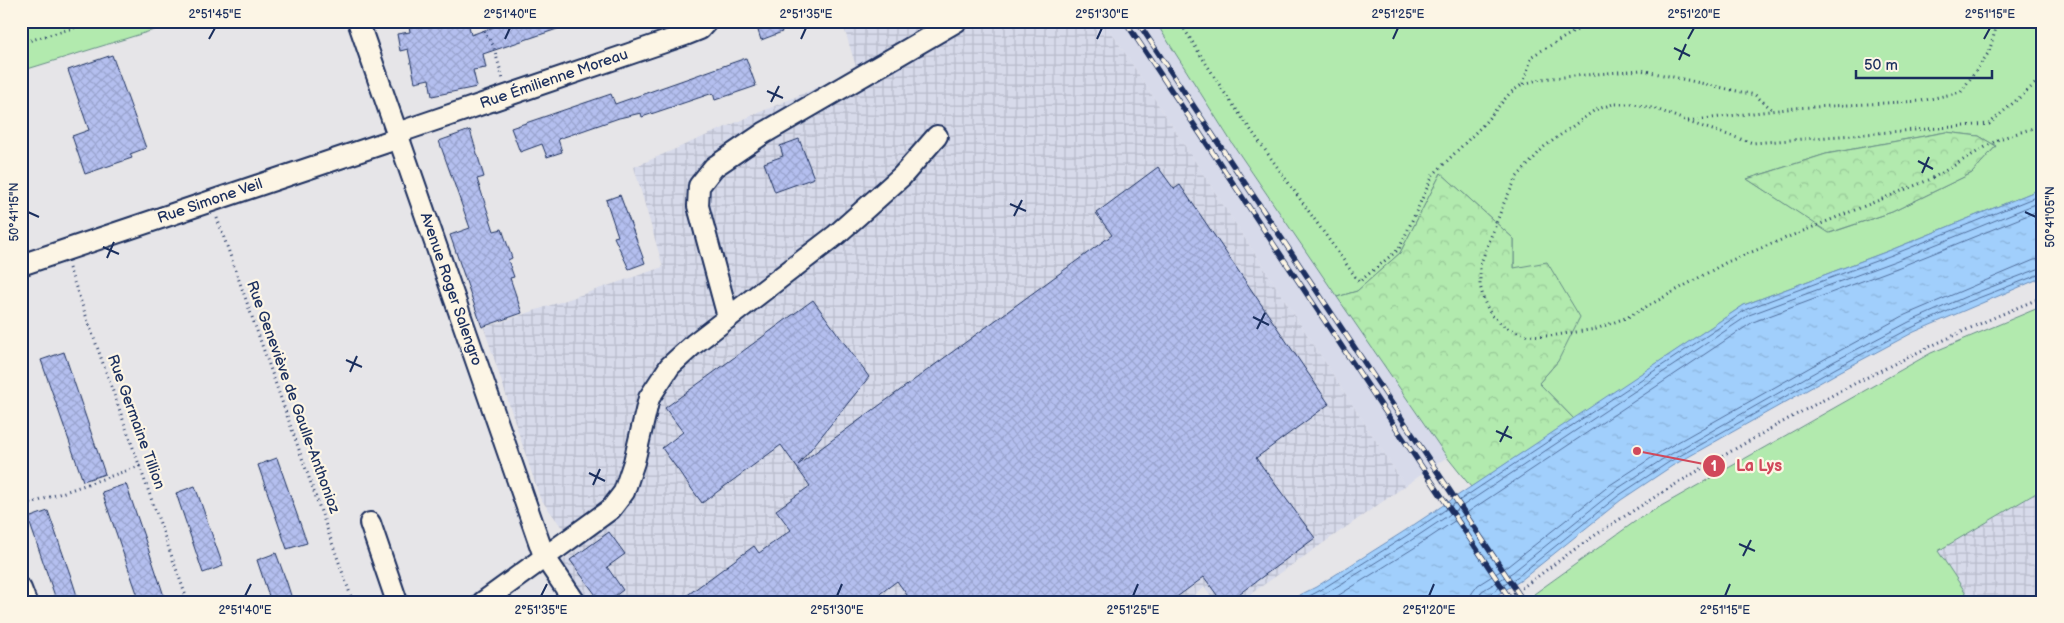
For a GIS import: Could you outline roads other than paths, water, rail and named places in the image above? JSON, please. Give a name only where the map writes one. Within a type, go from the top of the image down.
[{"type":"street","name":"Avenue Roger Salengro","points":[[358,21],[544,556],[575,602]]},
{"type":"street","name":"Rue Émilienne Moreau","points":[[398,135],[508,94],[685,35],[700,29],[707,21]]},
{"type":"street","points":[[728,318],[698,206],[699,186],[714,167],[764,132],[957,21]]},
{"type":"street","name":"Rue Simone Veil","points":[[21,265],[398,135]]},
{"type":"street","points":[[483,602],[610,509],[624,492],[634,462],[649,398],[670,366],[694,344],[836,235],[902,176],[937,136]]},
{"type":"street","points":[[370,523],[397,602]]},
{"type":"street","points":[[21,589],[26,602]]},
{"type":"water","points":[[2043,188],[2043,277],[1914,332],[1672,466],[1621,500],[1520,581],[1485,602],[1286,602],[1316,587],[1403,532],[1744,305],[1891,250]]},
{"type":"railway","points":[[1125,21],[1512,602]]},
{"type":"railway","points":[[1137,21],[1524,602]]},
{"type":"place","name":"La Lys","points":[[1637,451]]}]
